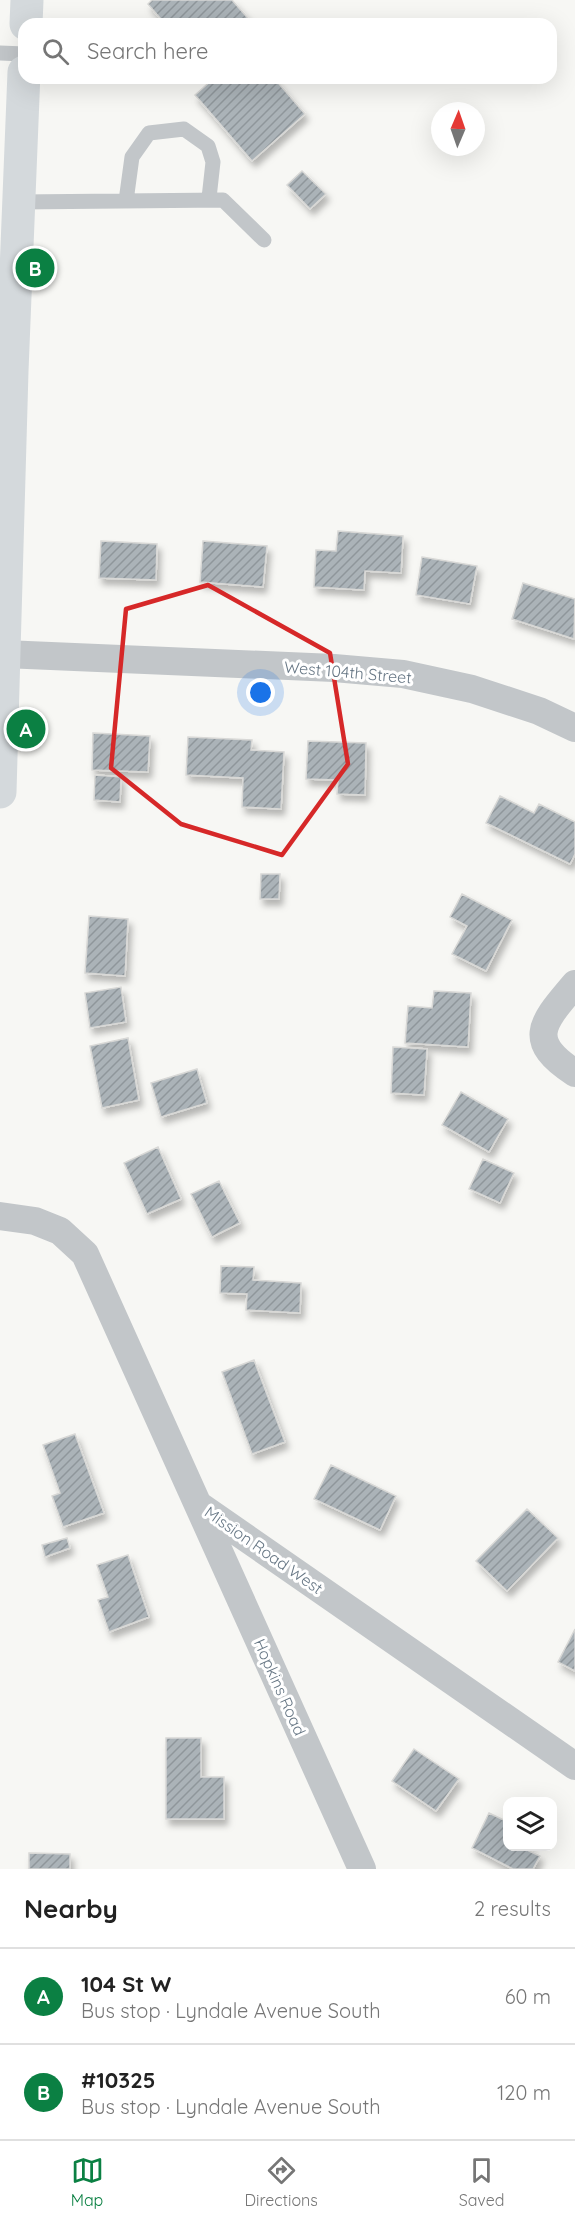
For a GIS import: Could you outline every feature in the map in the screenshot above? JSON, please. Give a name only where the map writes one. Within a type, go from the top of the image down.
[{"type":"street","points":[[26,18],[27,0]]},
{"type":"street","points":[[0,792],[4,654],[6,370],[19,202],[24,84]]},
{"type":"street","name":"West 104th Street","points":[[4,654],[334,668],[403,674],[472,689],[539,711],[575,728]]},
{"type":"street","points":[[575,984],[553,1010],[542,1038],[549,1054],[575,1073]]},
{"type":"street","name":"Mission Road West","points":[[0,1216],[35,1221],[60,1231],[85,1254],[198,1505],[575,1766]]},
{"type":"street","name":"Hopkins Road","points":[[198,1505],[362,1869]]},
{"type":"lane","points":[[0,53],[18,54]]},
{"type":"lane","points":[[126,201],[132,157],[149,133],[184,129],[208,146],[213,162],[209,198]]},
{"type":"lane","points":[[19,202],[209,198],[223,200],[264,240]]},
{"type":"highlighted area","points":[[208,585],[330,653],[348,764],[282,855],[181,824],[111,768],[126,609]]},
{"type":"building","points":[[152,0],[232,0],[248,18],[160,18],[148,4]]},
{"type":"building","points":[[207,84],[279,84],[305,114],[252,161],[195,95]]},
{"type":"building","points":[[302,171],[326,194],[310,209],[287,185]]},
{"type":"building","points":[[338,531],[403,536],[401,573],[365,571],[364,590],[314,587],[316,550],[336,551]]},
{"type":"building","points":[[101,541],[157,544],[156,580],[99,578]]},
{"type":"building","points":[[203,541],[267,546],[263,587],[200,582]]},
{"type":"building","points":[[422,557],[477,566],[470,604],[416,595]]},
{"type":"building","points":[[523,583],[575,599],[574,639],[512,619]]},
{"type":"building","points":[[93,733],[150,736],[148,772],[92,770]]},
{"type":"building","points":[[188,737],[252,740],[251,750],[284,752],[281,809],[242,807],[243,778],[186,775]]},
{"type":"building","points":[[308,741],[366,743],[365,795],[337,794],[338,780],[306,779]]},
{"type":"building","points":[[95,775],[121,777],[120,802],[94,800]]},
{"type":"building","points":[[500,796],[534,813],[539,804],[575,822],[575,854],[570,864],[486,823]]},
{"type":"building","points":[[261,874],[280,874],[279,899],[260,899]]},
{"type":"building","points":[[462,894],[512,920],[486,971],[452,954],[467,926],[450,917]]},
{"type":"building","points":[[89,916],[128,919],[125,976],[85,973]]},
{"type":"building","points":[[121,987],[126,1022],[90,1028],[85,993]]},
{"type":"building","points":[[434,991],[471,993],[468,1047],[405,1043],[408,1006],[432,1008]]},
{"type":"building","points":[[128,1038],[139,1100],[102,1108],[90,1046]]},
{"type":"building","points":[[393,1047],[427,1049],[424,1095],[391,1093]]},
{"type":"building","points":[[197,1069],[207,1103],[161,1117],[151,1083]]},
{"type":"building","points":[[461,1092],[508,1119],[489,1152],[442,1125]]},
{"type":"building","points":[[158,1147],[181,1199],[147,1214],[124,1163]]},
{"type":"building","points":[[483,1159],[514,1173],[500,1203],[469,1189]]},
{"type":"building","points":[[219,1181],[240,1223],[212,1237],[191,1194]]},
{"type":"building","points":[[221,1266],[254,1267],[253,1280],[301,1283],[300,1313],[246,1310],[247,1294],[220,1293]]},
{"type":"building","points":[[254,1360],[285,1442],[252,1454],[222,1372]]},
{"type":"building","points":[[75,1434],[104,1513],[63,1527],[52,1496],[60,1493],[43,1445]]},
{"type":"building","points":[[331,1465],[396,1496],[380,1530],[314,1499]]},
{"type":"building","points":[[527,1509],[558,1538],[507,1591],[476,1561]]},
{"type":"building","points":[[67,1538],[70,1548],[45,1557],[42,1545]]},
{"type":"building","points":[[128,1555],[149,1617],[109,1632],[98,1600],[108,1597],[97,1565]]},
{"type":"building","points":[[575,1629],[575,1671],[558,1662]]},
{"type":"building","points":[[166,1738],[201,1738],[201,1777],[224,1777],[224,1819],[166,1819]]},
{"type":"building","points":[[414,1749],[459,1779],[436,1811],[392,1781]]},
{"type":"building","points":[[489,1813],[503,1820],[503,1851],[529,1851],[540,1856],[533,1869],[513,1869],[472,1848]]},
{"type":"building","points":[[29,1853],[70,1854],[70,1869],[29,1869]]},
{"type":"place","name":"#10325","points":[[35,268]]},
{"type":"place","name":"104 St W","points":[[26,729]]}]
